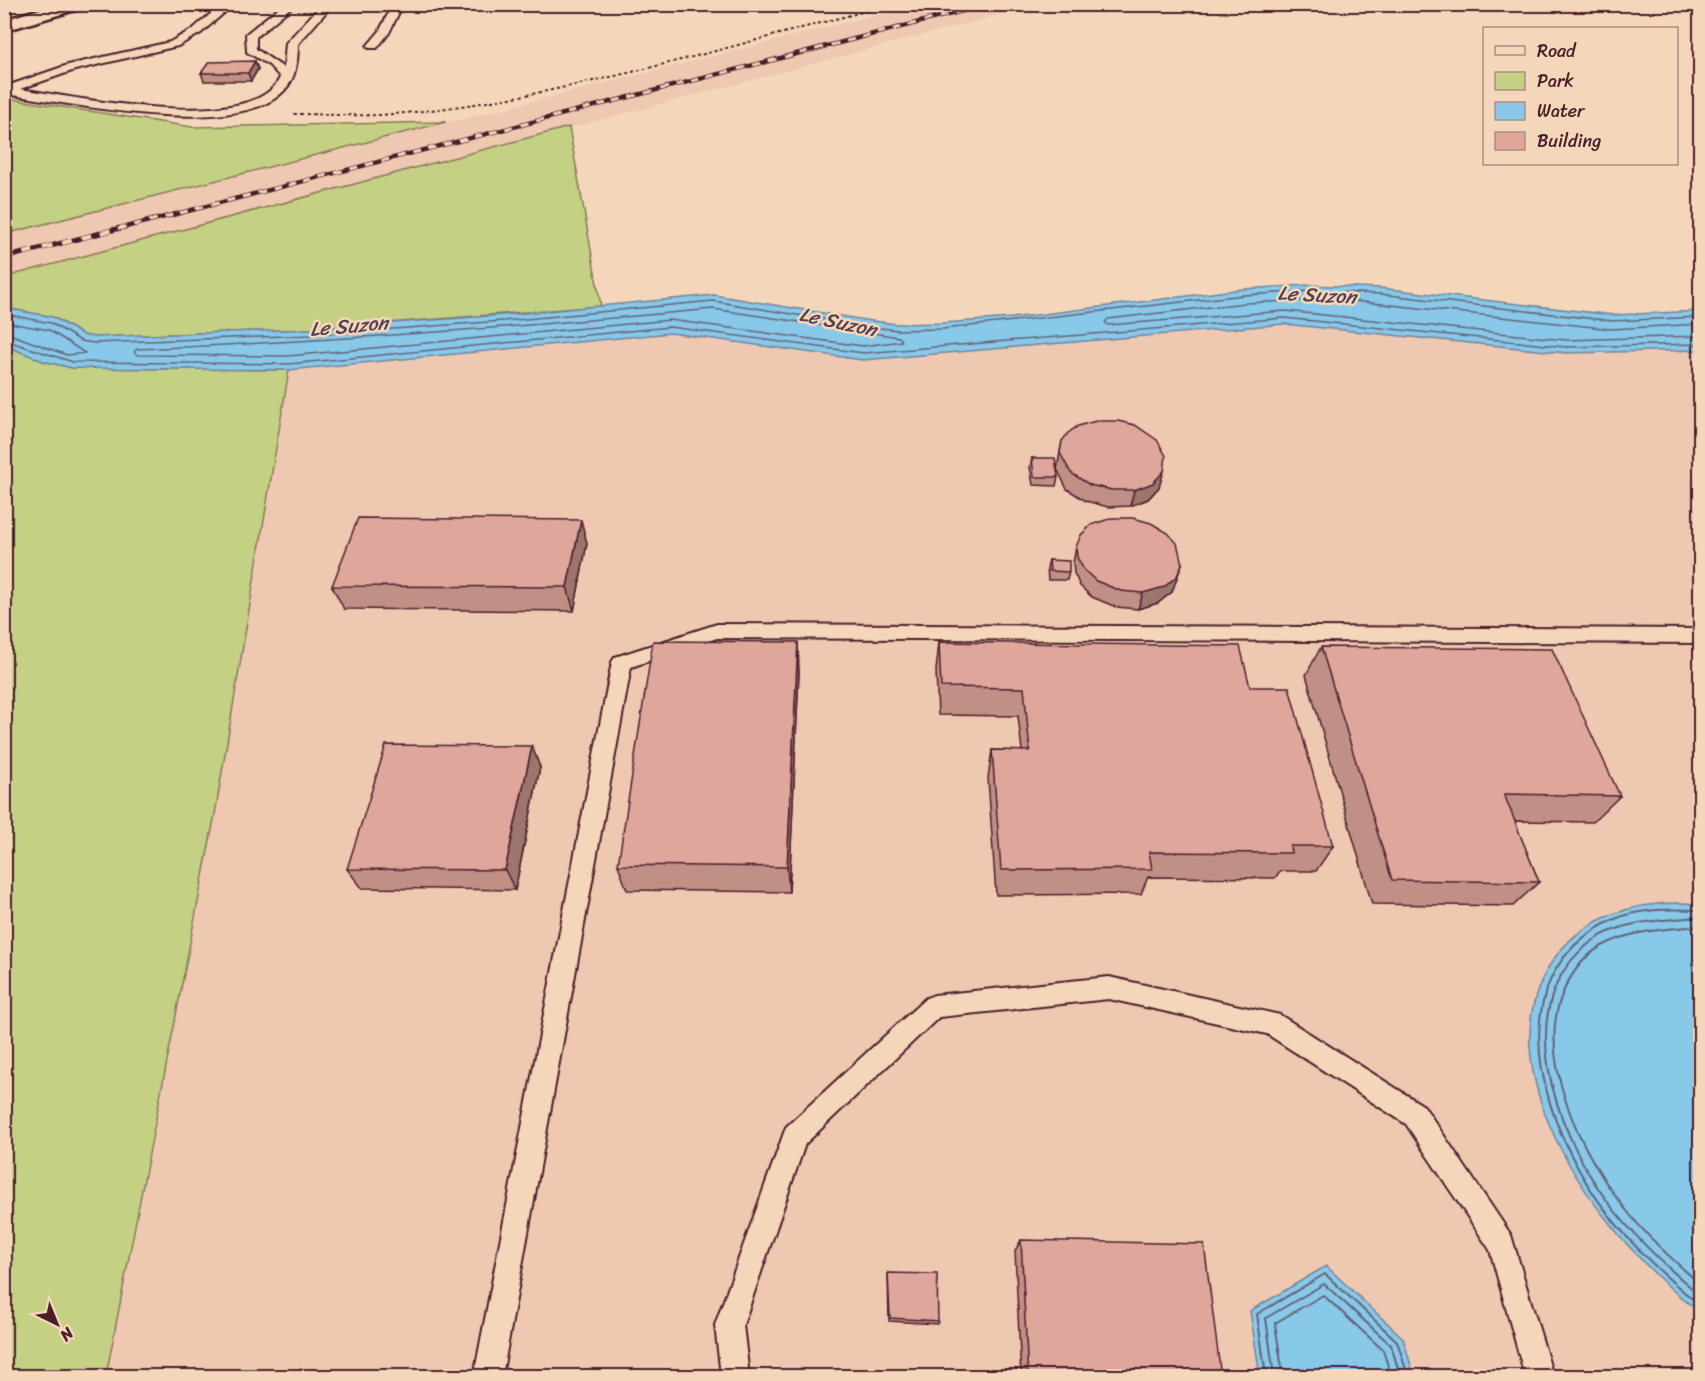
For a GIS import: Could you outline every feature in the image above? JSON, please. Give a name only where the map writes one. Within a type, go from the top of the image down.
[{"type":"street","points":[[4,26],[76,4]]},
{"type":"lane","points":[[5,90],[72,67],[174,44],[197,31],[229,4]]},
{"type":"lane","points":[[373,46],[384,33],[398,4]]},
{"type":"lane","points":[[5,90],[172,113],[217,113],[264,101],[283,85],[287,78],[292,62],[292,43],[308,6]]},
{"type":"lane","points":[[287,78],[273,63],[251,50],[250,36],[308,6]]},
{"type":"lane","points":[[488,1377],[622,662],[717,631],[1701,636]]},
{"type":"lane","points":[[735,1377],[729,1325],[795,1136],[934,1006],[1109,988],[1272,1023],[1415,1114],[1502,1244],[1539,1377]]},
{"type":"path","points":[[287,114],[393,114],[504,99],[593,80],[893,4]]},
{"type":"shaded area","points":[[916,5],[1036,5],[5,277],[4,234]]},
{"type":"shaded area","points":[[1284,324],[1566,353],[1700,350],[1700,1376],[105,1376],[139,1215],[215,814],[289,370],[671,333],[863,360]]},
{"type":"green space","points":[[5,98],[192,127],[446,122],[5,234]]},
{"type":"green space","points":[[569,127],[601,306],[312,329],[94,337],[83,335],[53,317],[5,308],[5,277]]},
{"type":"green space","points":[[5,345],[43,361],[72,368],[289,370],[215,814],[106,1376],[5,1376]]},
{"type":"water","name":"Le Suzon","points":[[1310,285],[1380,288],[1613,315],[1700,311],[1700,350],[1566,353],[1284,324],[863,360],[671,333],[289,370],[72,368],[43,361],[4,345],[5,308],[53,317],[83,335],[94,337],[312,329],[515,314],[714,295],[897,324],[1012,318],[1243,289]]},
{"type":"water","points":[[1663,903],[1700,904],[1700,1312],[1664,1282],[1627,1245],[1592,1200],[1562,1152],[1541,1101],[1530,1050],[1534,1001],[1556,956],[1568,942],[1596,922],[1628,909]]},
{"type":"water","points":[[1326,1266],[1403,1338],[1414,1376],[1260,1376],[1250,1311]]},
{"type":"building","points":[[255,61],[248,73],[201,73],[209,62]]},
{"type":"building","points":[[1096,421],[1118,421],[1135,425],[1157,440],[1166,456],[1164,471],[1153,483],[1134,490],[1112,490],[1090,485],[1071,473],[1060,453],[1062,441],[1078,426]]},
{"type":"building","points":[[1032,458],[1055,458],[1058,477],[1034,477]]},
{"type":"building","points":[[358,518],[581,520],[567,587],[332,586]]},
{"type":"building","points":[[1112,518],[1133,518],[1151,523],[1168,533],[1177,543],[1182,564],[1177,576],[1164,587],[1143,593],[1121,591],[1096,581],[1084,570],[1077,557],[1076,547],[1081,535],[1091,525]]},
{"type":"building","points":[[1049,560],[1069,561],[1069,572],[1050,571]]},
{"type":"building","points":[[653,641],[798,642],[787,867],[618,865]]},
{"type":"building","points":[[939,642],[1240,646],[1250,687],[1289,687],[1333,846],[1290,846],[1291,853],[1149,852],[1152,869],[1001,870],[992,750],[1030,751],[1024,688],[941,687]]},
{"type":"building","points":[[1321,647],[1552,649],[1620,796],[1504,794],[1539,882],[1392,880]]},
{"type":"building","points":[[386,745],[532,746],[505,870],[347,869]]},
{"type":"building","points":[[1021,1240],[1204,1244],[1221,1377],[1028,1377]]},
{"type":"building","points":[[888,1273],[937,1274],[938,1321],[890,1318]]},
{"type":"railway","points":[[118,229],[990,4]]},
{"type":"railway","points":[[4,258],[124,227]]}]
